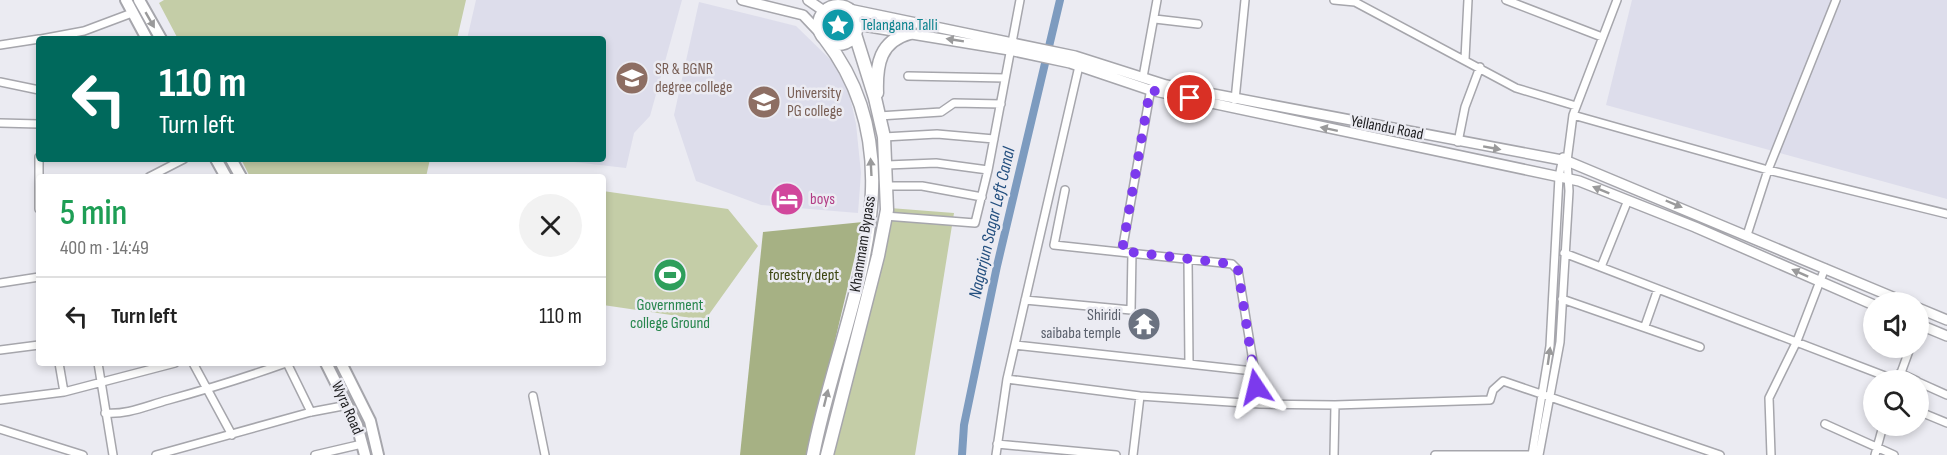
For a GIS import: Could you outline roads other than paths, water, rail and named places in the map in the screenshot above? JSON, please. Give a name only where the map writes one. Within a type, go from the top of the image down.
[{"type":"highway","points":[[846,6],[855,16],[856,29],[841,44],[823,36],[819,22],[824,7],[846,6]]},
{"type":"highway","name":"Khammam Bypass","points":[[827,455],[878,256],[885,216],[887,186],[884,137],[856,29]]},
{"type":"highway","points":[[879,116],[877,81],[879,59],[888,43],[910,33]]},
{"type":"highway","name":"Khammam Bypass","points":[[813,455],[865,257],[872,185],[869,140],[861,104],[846,69],[823,36]]},
{"type":"main road","points":[[126,0],[145,36]]},
{"type":"main road","points":[[139,0],[159,36]]},
{"type":"main road","points":[[742,0],[803,15],[823,36]]},
{"type":"main road","points":[[808,0],[824,7]]},
{"type":"main road","name":"Yellandu Road","points":[[846,6],[1010,45],[1149,83],[1564,178],[1628,200],[1863,299]]},
{"type":"main road","name":"Yellandu Road","points":[[856,29],[1010,45]]},
{"type":"main road","name":"Yellandu Road","points":[[1075,62],[1149,83],[1564,160],[1881,292]]},
{"type":"main road","points":[[1929,312],[1947,320]]},
{"type":"main road","points":[[1929,328],[1947,336]]},
{"type":"main road","name":"Wyra Road","points":[[328,366],[348,405],[362,445]]},
{"type":"main road","name":"Wyra Road","points":[[342,366],[373,432],[378,455]]},
{"type":"main road","points":[[362,445],[373,432]]},
{"type":"street","points":[[885,216],[975,223],[988,170],[1020,0]]},
{"type":"street","points":[[1122,251],[1149,83],[1157,0]]},
{"type":"street","points":[[1235,100],[1245,0]]},
{"type":"street","points":[[1334,0],[1355,1],[1516,88],[1576,106]]},
{"type":"street","points":[[1464,59],[1467,0]]},
{"type":"street","points":[[1506,0],[1602,37]]},
{"type":"street","points":[[1539,455],[1552,396],[1560,342],[1564,253],[1564,160],[1569,151],[1573,115],[1617,0]]},
{"type":"street","points":[[1747,235],[1768,170],[1836,0]]},
{"type":"street","points":[[59,36],[84,32],[132,13]]},
{"type":"street","points":[[1155,19],[1198,24]]},
{"type":"street","points":[[0,45],[36,40]]},
{"type":"street","points":[[996,455],[1007,380],[1040,244],[1075,62]]},
{"type":"street","points":[[1458,142],[1465,107],[1479,67]]},
{"type":"street","points":[[908,76],[1005,78]]},
{"type":"street","points":[[0,81],[36,89]]},
{"type":"street","points":[[879,116],[941,112],[954,103],[1001,104]]},
{"type":"street","points":[[1573,115],[1768,170],[1947,214]]},
{"type":"street","points":[[0,123],[36,124]]},
{"type":"street","points":[[884,137],[937,134],[994,139]]},
{"type":"street","points":[[155,174],[178,162]]},
{"type":"street","points":[[886,165],[936,163],[988,170]]},
{"type":"street","points":[[1434,455],[1532,455],[1550,346],[1564,178]]},
{"type":"street","points":[[887,186],[922,186],[982,197]]},
{"type":"street","points":[[1054,245],[1065,190]]},
{"type":"street","points":[[1601,267],[1628,200]]},
{"type":"street","points":[[1040,244],[1232,264],[1238,270],[1260,404]]},
{"type":"street","points":[[1025,300],[1131,310],[1132,252]]},
{"type":"street","points":[[1564,253],[1877,370]]},
{"type":"street","points":[[1188,260],[1189,364]]},
{"type":"street","points":[[1772,455],[1769,398],[1797,341],[1825,268]]},
{"type":"street","points":[[0,283],[36,277]]},
{"type":"street","points":[[1645,327],[1658,290]]},
{"type":"street","points":[[1562,299],[1700,347]]},
{"type":"street","points":[[0,350],[36,345]]},
{"type":"street","points":[[1016,345],[1253,371]]},
{"type":"street","points":[[59,366],[63,392]]},
{"type":"street","points":[[98,366],[113,455]]},
{"type":"street","points":[[0,400],[63,392],[164,366]]},
{"type":"street","points":[[195,366],[210,390],[232,435]]},
{"type":"street","points":[[105,413],[118,414],[210,390],[278,366]]},
{"type":"street","points":[[288,366],[311,412]]},
{"type":"street","points":[[1007,380],[1140,396],[1260,404],[1335,405],[1490,400],[1493,390],[1503,381],[1720,455]]},
{"type":"street","points":[[1929,386],[1947,395]]},
{"type":"street","points":[[533,396],[545,455]]},
{"type":"street","points":[[1133,455],[1140,396]]},
{"type":"street","points":[[156,455],[311,412],[348,405]]},
{"type":"street","points":[[1334,455],[1335,405]]},
{"type":"street","points":[[1929,416],[1947,423]]},
{"type":"street","points":[[1825,424],[1876,452],[1894,455]]},
{"type":"street","points":[[0,429],[83,455]]},
{"type":"street","points":[[1876,452],[1880,436]]},
{"type":"street","points":[[997,444],[1057,452],[1116,455]]},
{"type":"street","points":[[315,455],[362,445]]},
{"type":"waterway","name":"Nagarjun Sagar Left Canal","points":[[962,455],[964,425],[997,266],[1060,0]]},
{"type":"place","name":"Telangana Talli","points":[[838,25]]},
{"type":"place","name":"SR & BGNR degree college","points":[[632,78]]},
{"type":"place","name":"University PG college","points":[[764,102]]},
{"type":"place","name":"boys","points":[[787,199]]},
{"type":"place","name":"Government college Ground","points":[[670,275]]},
{"type":"place","name":"Shiridi saibaba temple","points":[[1144,324]]},
{"type":"park label","name":"forestry dept","points":[[804,275]]}]
